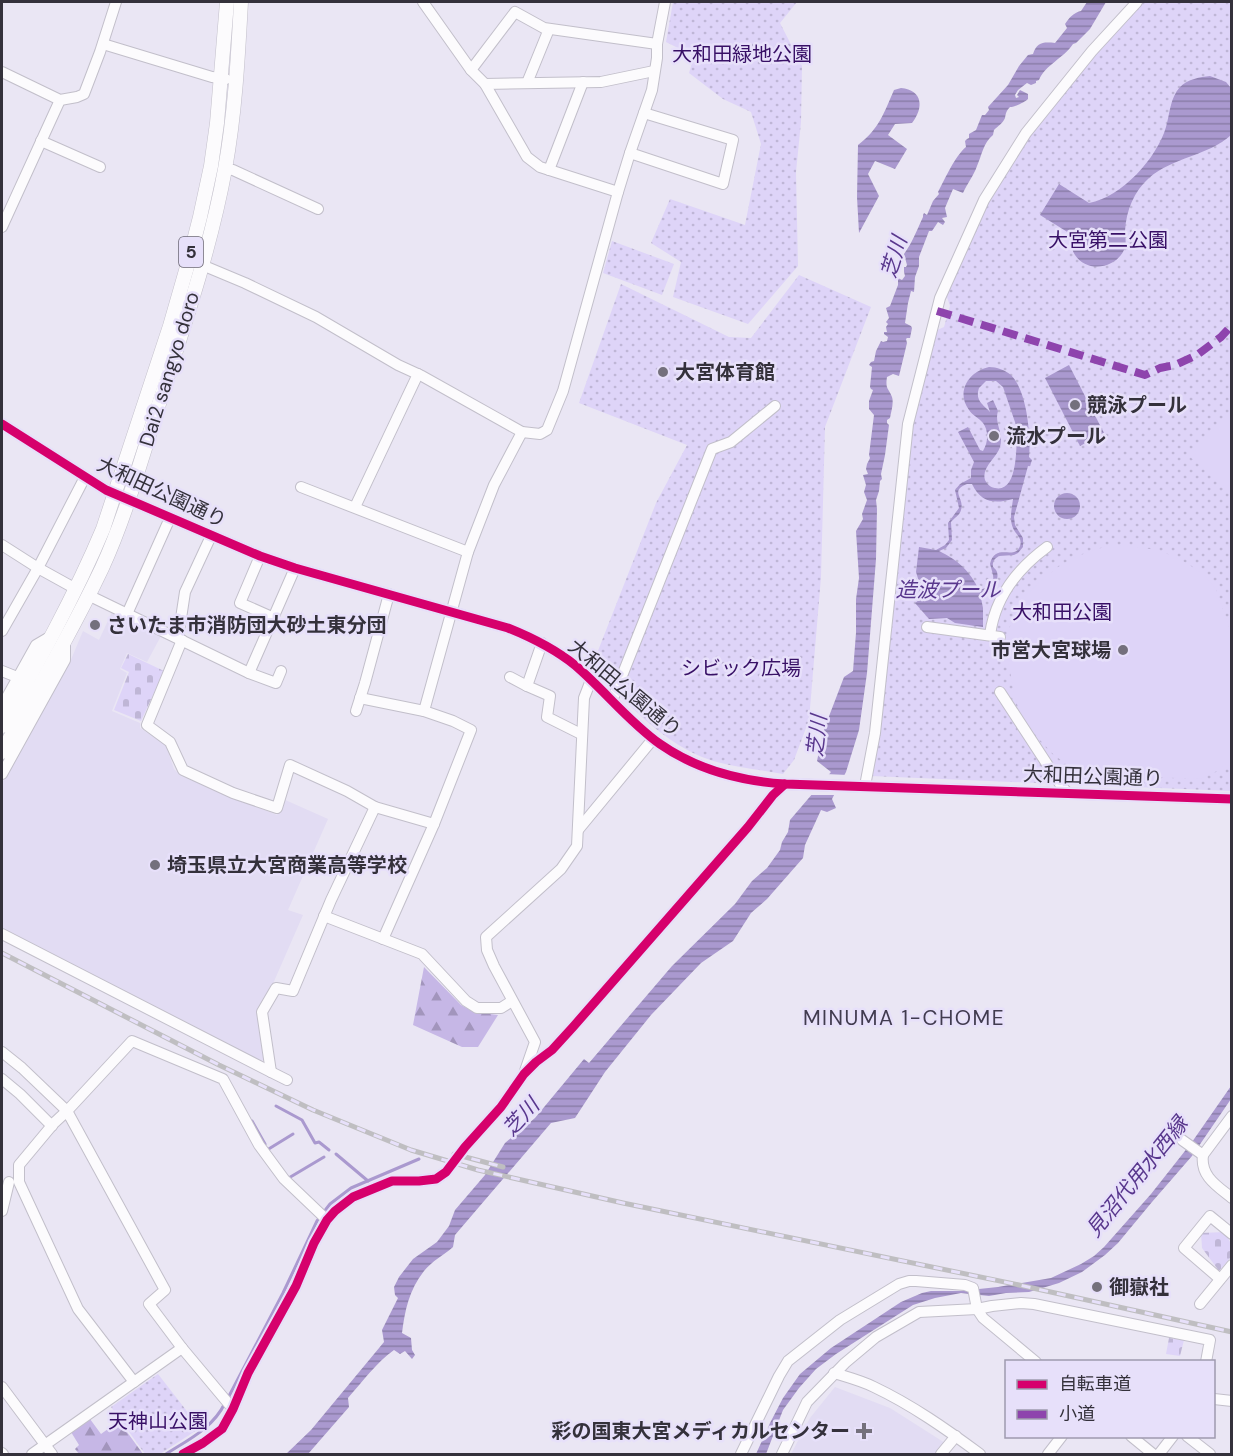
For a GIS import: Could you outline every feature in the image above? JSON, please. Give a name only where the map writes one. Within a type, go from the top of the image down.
[{"type":"main road","name":"Dai2 sangyo doro","points":[[3,749],[82,592],[103,529],[122,497],[183,328],[202,265],[225,169],[229,79],[227,2]]},
{"type":"main road","name":"Dai2 sangyo doro","points":[[122,497],[189,260],[229,79],[241,2]]},
{"type":"main road","name":"Dai2 sangyo doro","points":[[2,726],[59,637]]},
{"type":"street","points":[[2,72],[60,100],[84,94],[116,2]]},
{"type":"street","points":[[423,2],[471,70],[485,84],[527,157],[540,167],[618,192]]},
{"type":"street","points":[[202,265],[316,317],[398,365],[522,432],[540,435],[547,430],[563,391],[618,192],[652,90],[665,2]]},
{"type":"street","points":[[861,786],[875,733],[908,424],[940,298],[984,200],[1026,133],[1092,51],[1137,2]]},
{"type":"street","points":[[471,70],[515,12],[544,28],[657,44]]},
{"type":"street","points":[[526,83],[549,29]]},
{"type":"street","points":[[103,44],[229,79]]},
{"type":"street","points":[[485,84],[601,82],[654,71]]},
{"type":"street","points":[[549,170],[584,82]]},
{"type":"street","points":[[2,227],[60,100]]},
{"type":"street","points":[[630,153],[723,184],[733,140],[644,113]]},
{"type":"street","points":[[41,141],[100,167]]},
{"type":"street","points":[[225,169],[318,209]]},
{"type":"street","points":[[355,507],[418,374]]},
{"type":"street","points":[[612,702],[712,449],[731,442],[775,406]]},
{"type":"street","name":"大和田公園通り","points":[[2,424],[85,477],[122,497],[260,556],[508,628],[542,643],[575,665],[653,739],[675,753],[711,770],[746,780],[785,784],[1232,799]]},
{"type":"street","points":[[424,711],[468,552],[494,485],[522,432]]},
{"type":"street","points":[[2,631],[38,568],[85,477]]},
{"type":"street","points":[[301,487],[468,552]]},
{"type":"street","points":[[127,614],[170,518]]},
{"type":"street","points":[[211,536],[185,592],[180,639],[147,725],[170,741],[183,770],[233,793],[277,808],[290,765],[347,791],[375,807],[434,824]]},
{"type":"street","points":[[2,545],[82,592],[249,673],[276,683],[281,672]]},
{"type":"street","points":[[927,627],[995,636],[992,622],[1004,592],[1023,567],[1047,547]]},
{"type":"street","points":[[260,556],[240,603],[274,618]]},
{"type":"street","points":[[249,673],[295,568]]},
{"type":"street","points":[[356,711],[389,594]]},
{"type":"street","points":[[2,706],[36,645],[59,637],[65,660],[2,774]]},
{"type":"street","points":[[527,686],[542,643]]},
{"type":"street","points":[[2,671],[17,677]]},
{"type":"street","points":[[510,676],[550,696],[547,717],[582,735]]},
{"type":"street","points":[[552,1050],[535,1042],[494,966],[487,950],[486,937],[561,869],[577,846],[584,698],[591,680]]},
{"type":"street","points":[[1000,692],[1067,792]]},
{"type":"street","points":[[360,698],[424,711],[471,730],[434,824],[383,939]]},
{"type":"street","points":[[578,831],[653,739]]},
{"type":"street","points":[[465,1147],[501,1107],[524,1074],[552,1050],[785,784]]},
{"type":"street","points":[[271,1072],[262,1012],[276,988],[293,992],[324,916],[375,807]]},
{"type":"street","points":[[324,916],[423,954],[466,1001],[477,1008],[501,1008],[512,1001]]},
{"type":"street","points":[[2,934],[288,1080]]},
{"type":"street","points":[[2,1211],[10,1180],[19,1165],[52,1126],[132,1041],[223,1079],[259,1145],[284,1179],[327,1220]]},
{"type":"street","points":[[524,1074],[535,1042]]},
{"type":"street","points":[[2,1052],[67,1111],[165,1290],[149,1304],[182,1348],[234,1409]]},
{"type":"street","points":[[2,1079],[52,1126]]},
{"type":"street","points":[[1232,1116],[1202,1154],[1207,1177],[1232,1198]]},
{"type":"street","points":[[1185,1142],[1202,1154]]},
{"type":"street","points":[[183,1455],[222,1429],[234,1409],[248,1373],[296,1286],[314,1243],[335,1211],[353,1197],[392,1181],[436,1179],[446,1172]]},
{"type":"street","points":[[10,1180],[78,1309],[134,1382]]},
{"type":"street","points":[[1220,1279],[1184,1248],[1210,1216],[1232,1234]]},
{"type":"street","points":[[1200,1304],[1232,1265]]},
{"type":"street","points":[[741,1455],[788,1361],[840,1320],[899,1284],[909,1281],[965,1285],[973,1288],[977,1307],[983,1318],[1034,1360]]},
{"type":"street","points":[[782,1455],[807,1402],[834,1373],[876,1336],[919,1312],[1021,1303],[1034,1304],[1210,1340],[1206,1360]]},
{"type":"street","points":[[32,1455],[182,1348]]},
{"type":"street","points":[[834,1373],[872,1385],[925,1414],[980,1455]]},
{"type":"street","points":[[2,1388],[52,1455]]},
{"type":"street","points":[[1215,1399],[1232,1401]]},
{"type":"street","points":[[941,1455],[956,1436]]},
{"type":"street","points":[[1048,1455],[1061,1438]]},
{"type":"street","points":[[1132,1438],[1153,1455]]},
{"type":"street","points":[[1160,1455],[1172,1438]]},
{"type":"street","points":[[1188,1438],[1210,1455]]},
{"type":"shaded area","name":"埼玉県立大宮商業高等学校","points":[[112,612],[161,636],[147,662],[127,653],[120,669],[127,673],[112,711],[140,723],[140,728],[166,745],[174,769],[181,776],[277,815],[283,799],[328,819],[288,910],[303,915],[259,1013],[264,1059],[259,1063],[2,932],[2,783],[70,662],[83,631],[99,640]]},
{"type":"shaded area","name":"彩の国東大宮メディカルセンター","points":[[835,1387],[890,1408],[945,1443],[936,1454],[791,1454],[810,1418]]},
{"type":"green space","name":"大和田緑地公園","points":[[673,2],[797,2],[780,23],[802,66],[801,122],[796,172],[798,266],[748,324],[673,297],[681,262],[651,243],[670,199],[745,225],[761,144],[751,112],[723,99],[689,73],[694,56],[666,42]]},
{"type":"green space","name":"大和田公園","points":[[1141,2],[1231,2],[1231,791],[871,776],[912,424],[935,331],[944,327],[950,306],[946,294],[989,195],[1050,106]]},
{"type":"green space","points":[[612,241],[674,264],[662,295],[603,273]]},
{"type":"green space","name":"シビック広場","points":[[799,275],[871,307],[825,427],[821,577],[809,720],[794,760],[783,774],[721,763],[702,757],[670,740],[642,717],[592,666],[656,503],[687,445],[579,403],[621,284],[729,337],[751,338]]},
{"type":"green space","points":[[1226,415],[1231,420],[1232,490],[1230,491],[1190,457]]},
{"type":"green space","name":"市営大宮球場","points":[[1111,545],[1150,549],[1171,555],[1204,575],[1216,589],[1231,633],[1231,760],[1217,771],[1200,779],[1080,774],[1054,755],[1020,714],[1007,653],[1008,632],[1015,613],[1026,595],[1058,567],[1073,558]]},
{"type":"green space","points":[[128,654],[164,671],[141,721],[114,710],[129,672],[121,668]]},
{"type":"green space","points":[[424,967],[461,1005],[474,1012],[498,1015],[478,1047],[462,1047],[413,1025]]},
{"type":"green space","points":[[1225,1232],[1231,1244],[1231,1257],[1219,1271],[1202,1248],[1201,1233]]},
{"type":"green space","points":[[1169,1338],[1184,1340],[1180,1356],[1166,1354]]},
{"type":"green space","name":"天神山公園","points":[[158,1374],[200,1428],[160,1454],[145,1454],[111,1407]]},
{"type":"green space","points":[[90,1419],[101,1434],[119,1421],[143,1454],[79,1454],[75,1449],[79,1445],[71,1432]]},
{"type":"water","points":[[1087,2],[1106,2],[1090,29],[1046,70],[1036,83],[1031,85],[1027,83],[1018,90],[1016,98],[1019,97],[1017,95],[1020,90],[1028,94],[1028,99],[1010,107],[1002,123],[994,130],[963,193],[953,189],[945,208],[947,217],[942,218],[945,222],[943,225],[938,222],[932,231],[929,231],[919,257],[914,292],[911,291],[905,323],[912,328],[910,338],[906,339],[899,376],[893,374],[887,377],[887,387],[893,405],[890,418],[887,420],[889,425],[882,479],[876,500],[876,559],[867,673],[859,730],[846,772],[832,799],[836,808],[827,812],[821,810],[805,845],[803,858],[767,899],[751,913],[733,941],[701,963],[651,1015],[605,1072],[575,1118],[551,1123],[455,1235],[453,1247],[424,1271],[409,1301],[402,1333],[411,1338],[415,1355],[412,1359],[405,1351],[400,1354],[394,1350],[387,1355],[348,1398],[349,1407],[308,1454],[286,1454],[311,1430],[384,1342],[382,1330],[398,1298],[394,1287],[399,1277],[413,1259],[437,1242],[449,1226],[455,1210],[485,1175],[505,1143],[535,1118],[584,1059],[589,1063],[672,966],[735,904],[752,881],[767,868],[780,850],[788,832],[790,820],[831,772],[817,761],[823,732],[844,677],[853,671],[859,578],[856,531],[863,519],[862,514],[867,500],[863,475],[868,474],[866,469],[870,458],[874,415],[869,409],[873,390],[870,387],[872,367],[869,365],[874,361],[881,341],[887,341],[888,337],[884,334],[887,332],[886,322],[889,318],[886,308],[890,306],[898,285],[898,278],[902,280],[905,276],[904,267],[907,265],[904,254],[924,213],[927,215],[951,168],[966,147],[965,141],[969,138],[969,134],[976,130],[982,115],[989,110],[988,107],[1008,85],[1028,55],[1033,54],[1036,47],[1041,44],[1055,43],[1067,28],[1065,24],[1068,19],[1081,11]]},
{"type":"water","points":[[1210,76],[1226,82],[1231,88],[1231,135],[1212,148],[1158,171],[1144,183],[1129,209],[1125,231],[1126,243],[1120,256],[1108,265],[1101,266],[1093,266],[1080,261],[1073,252],[1069,233],[1040,215],[1059,184],[1089,203],[1114,193],[1136,174],[1155,151],[1166,127],[1172,101],[1180,87],[1190,80]]},
{"type":"water","points":[[901,88],[914,92],[920,106],[912,123],[895,124],[888,135],[907,149],[895,169],[875,161],[868,174],[879,196],[859,233],[858,145],[876,127],[894,90]]},
{"type":"water","name":"競泳プール","points":[[1069,365],[1104,433],[1080,446],[1045,378]]},
{"type":"water","name":"造波プール","points":[[989,367],[1001,369],[1011,375],[1021,391],[1027,414],[1029,457],[1032,460],[1028,466],[1014,517],[1015,525],[1023,538],[1023,547],[1014,555],[999,556],[994,560],[993,566],[997,572],[997,580],[990,589],[980,593],[983,627],[955,623],[947,618],[929,619],[915,603],[919,600],[920,585],[916,572],[919,547],[936,550],[949,540],[948,523],[959,508],[955,490],[971,478],[974,462],[958,432],[968,427],[980,450],[983,451],[986,444],[985,426],[969,410],[964,396],[964,389],[971,377]],"holes":[[[986,381],[996,381],[1003,387],[1016,425],[1013,428],[1014,434],[1017,434],[1016,459],[1012,477],[1003,488],[992,487],[985,480],[984,475],[1001,442],[997,420],[998,411],[993,400],[987,403],[990,412],[979,399],[979,388]],[[967,484],[972,484],[980,495],[989,500],[1013,499],[1012,525],[1020,541],[1020,546],[1014,552],[996,554],[990,564],[993,573],[992,583],[979,590],[963,567],[939,551],[946,548],[952,540],[951,522],[962,506],[958,492]]]},
{"type":"water","points":[[1067,493],[1076,497],[1080,506],[1076,515],[1067,519],[1058,515],[1054,506],[1058,497]]},
{"type":"water","points":[[1231,1086],[1231,1099],[1192,1156],[1118,1243],[1105,1255],[1082,1272],[1059,1283],[1029,1292],[989,1296],[961,1293],[913,1305],[816,1369],[783,1410],[766,1454],[756,1454],[783,1398],[800,1374],[831,1348],[901,1302],[931,1291],[998,1287],[1051,1278],[1094,1256],[1151,1194],[1192,1142]]},
{"type":"pier","points":[[825,774],[848,775],[837,795],[807,795]]},
{"type":"waterway","points":[[276,1106],[302,1120],[315,1143],[319,1142],[329,1150]]},
{"type":"waterway","points":[[252,1121],[265,1144]]},
{"type":"waterway","points":[[267,1150],[293,1134]]},
{"type":"waterway","points":[[336,1154],[368,1181]]},
{"type":"waterway","points":[[287,1179],[324,1157]]},
{"type":"waterway","points":[[228,1398],[283,1293],[317,1221],[330,1204],[351,1188],[419,1159]]},
{"type":"waterway","points":[[166,1454],[214,1420],[225,1403]]},
{"type":"tunnel","points":[[446,1172],[465,1147]]},
{"type":"railway","points":[[2,953],[219,1065],[313,1110],[411,1150],[478,1170],[623,1203],[1019,1285],[1232,1332]]},
{"type":"railway","points":[[454,1154],[503,1167]]},
{"type":"marked path","points":[[937,311],[1145,375],[1197,355],[1221,337],[1232,325]]},
{"type":"cycle path","points":[[2,424],[106,490],[260,556],[508,628],[535,640],[576,666],[660,744],[689,761],[720,773],[785,784],[1232,799]]},
{"type":"cycle path","points":[[183,1454],[222,1429],[248,1373],[296,1286],[314,1243],[335,1211],[353,1197],[392,1181],[436,1179],[446,1172],[501,1107],[524,1074],[552,1050],[573,1027],[748,827],[773,795],[785,784]]},
{"type":"place","name":"大宮体育館","points":[[663,372]]},
{"type":"place","name":"競泳プール","points":[[1075,405]]},
{"type":"place","name":"流水プール","points":[[994,436]]},
{"type":"place","name":"さいたま市消防団大砂土東分団","points":[[95,625]]},
{"type":"place","name":"市営大宮球場","points":[[1123,650]]},
{"type":"place","name":"埼玉県立大宮商業高等学校","points":[[155,865]]},
{"type":"place","name":"御嶽社","points":[[1097,1287]]},
{"type":"place","name":"彩の国東大宮メディカルセンター","points":[[864,1431]]},
{"type":"district","name":"MINUMA 1-CHOME","points":[[904,1018]]},
{"type":"park label","name":"大宮第二公園","points":[[1108,240]]},
{"type":"water label","name":"芝川","points":[[894,257]]},
{"type":"water label","name":"芝川","points":[[817,736]]},
{"type":"water label","name":"芝川","points":[[521,1117]]},
{"type":"water label","name":"見沼代用水西縁","points":[[1137,1177]]}]
